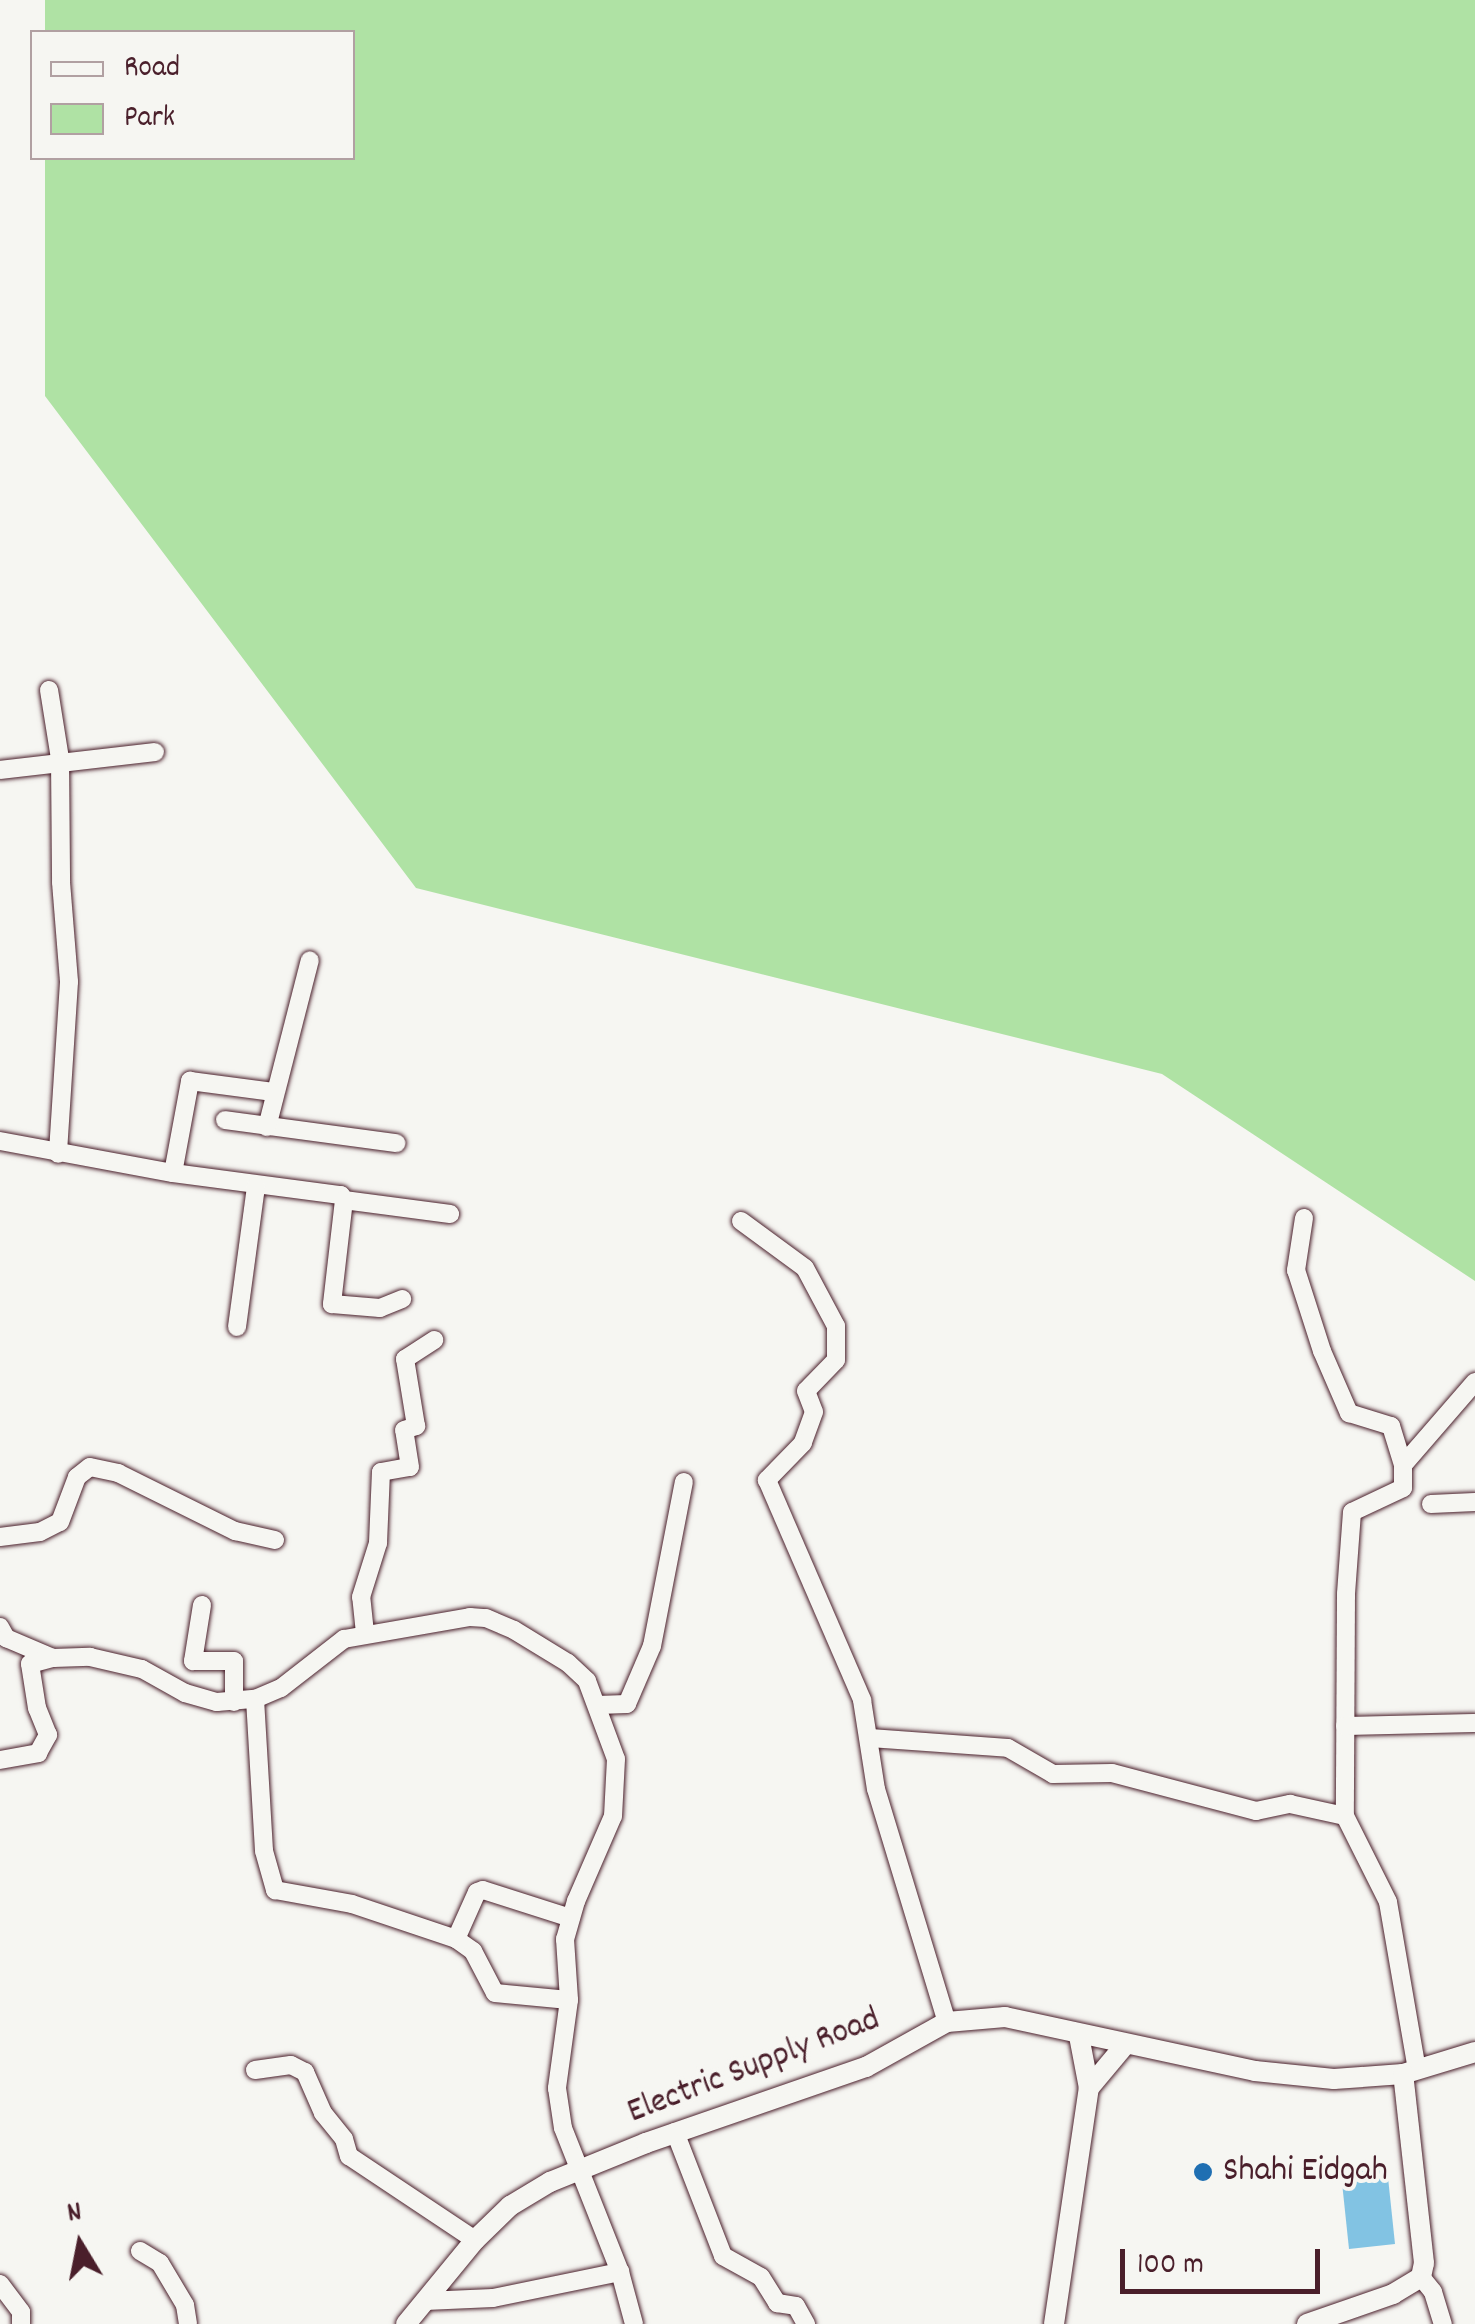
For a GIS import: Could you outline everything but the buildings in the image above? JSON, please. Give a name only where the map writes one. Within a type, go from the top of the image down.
[{"type":"main road","name":"Electric Supply Road","points":[[406,2324],[475,2240],[510,2206],[578,2171],[675,2132],[866,2067],[947,2022],[1005,2017],[1256,2071],[1334,2079],[1410,2072],[1475,2052]]},
{"type":"main road","points":[[1054,2324],[1089,2088],[1080,2036]]},
{"type":"main road","points":[[1089,2088],[1124,2045]]},
{"type":"main road","points":[[1307,2324],[1360,2315],[1421,2277],[1424,2262],[1410,2072]]},
{"type":"street","points":[[49,690],[60,760],[61,882],[69,982],[58,1154]]},
{"type":"street","points":[[0,770],[60,760],[156,752]]},
{"type":"street","points":[[267,1128],[273,1092],[310,960]]},
{"type":"street","points":[[173,1173],[190,1081],[273,1092]]},
{"type":"street","points":[[226,1120],[396,1143]]},
{"type":"street","points":[[0,1142],[256,1186],[340,1194],[344,1200],[332,1304],[380,1308],[402,1299]]},
{"type":"street","points":[[237,1327],[256,1186]]},
{"type":"street","points":[[344,1200],[450,1214]]},
{"type":"street","points":[[1304,1218],[1296,1270],[1322,1351],[1349,1413],[1391,1426],[1403,1465],[1403,1488],[1352,1512],[1345,1816],[1388,1902],[1410,2072]]},
{"type":"street","points":[[741,1221],[806,1268],[836,1326],[836,1360],[806,1392],[814,1412],[804,1443],[767,1480],[862,1700],[876,1789],[947,2022]]},
{"type":"street","points":[[365,1633],[360,1597],[378,1543],[382,1472],[410,1467],[404,1430],[416,1426],[405,1359],[434,1340]]},
{"type":"street","points":[[1403,1465],[1475,1382]]},
{"type":"street","points":[[1444,1417],[1475,1405]]},
{"type":"street","points":[[0,1537],[40,1532],[60,1522],[77,1477],[90,1467],[118,1473],[235,1530],[275,1540]]},
{"type":"street","points":[[598,1705],[627,1704],[652,1646],[684,1482]]},
{"type":"street","points":[[1431,1504],[1475,1502]]},
{"type":"street","points":[[202,1605],[194,1661],[234,1660],[234,1702]]},
{"type":"street","points":[[0,1760],[38,1753],[48,1735],[36,1708],[30,1664],[53,1658],[90,1657],[124,1665],[158,1676],[185,1693],[234,1702],[255,1700],[282,1688],[344,1639],[486,1618],[568,1663],[587,1681],[616,1758],[612,1816],[566,1939],[569,2000],[557,2088],[563,2128],[620,2272],[634,2324]]},
{"type":"street","points":[[0,1627],[6,1638],[53,1658]]},
{"type":"street","points":[[255,1700],[264,1851],[275,1890],[352,1904],[456,1939],[472,1952],[495,1992],[569,2000]]},
{"type":"street","points":[[1345,1726],[1475,1722]]},
{"type":"street","points":[[870,1738],[1008,1748],[1053,1774],[1112,1773],[1256,1811],[1290,1804],[1345,1816]]},
{"type":"street","points":[[456,1939],[477,1892],[483,1890],[571,1918]]},
{"type":"street","points":[[256,2070],[292,2064],[305,2072],[323,2113],[344,2139],[349,2156],[475,2240]]},
{"type":"street","points":[[675,2132],[716,2245],[731,2262],[761,2277],[777,2304],[796,2306],[806,2324]]},
{"type":"street","points":[[140,2251],[160,2262],[186,2305],[188,2324]]},
{"type":"street","points":[[425,2301],[493,2298],[620,2272]]},
{"type":"street","points":[[1421,2277],[1433,2292],[1442,2324]]},
{"type":"street","points":[[0,2284],[21,2312],[22,2324]]},
{"type":"green space","points":[[45,0],[1475,0],[1475,1281],[1162,1074],[416,888],[45,396],[45,160],[355,160],[355,30],[45,30]]},
{"type":"water","points":[[1387,2168],[1395,2244],[1349,2249],[1341,2173]]},
{"type":"place","name":"Shahi Eidgah","points":[[1203,2172]]}]
